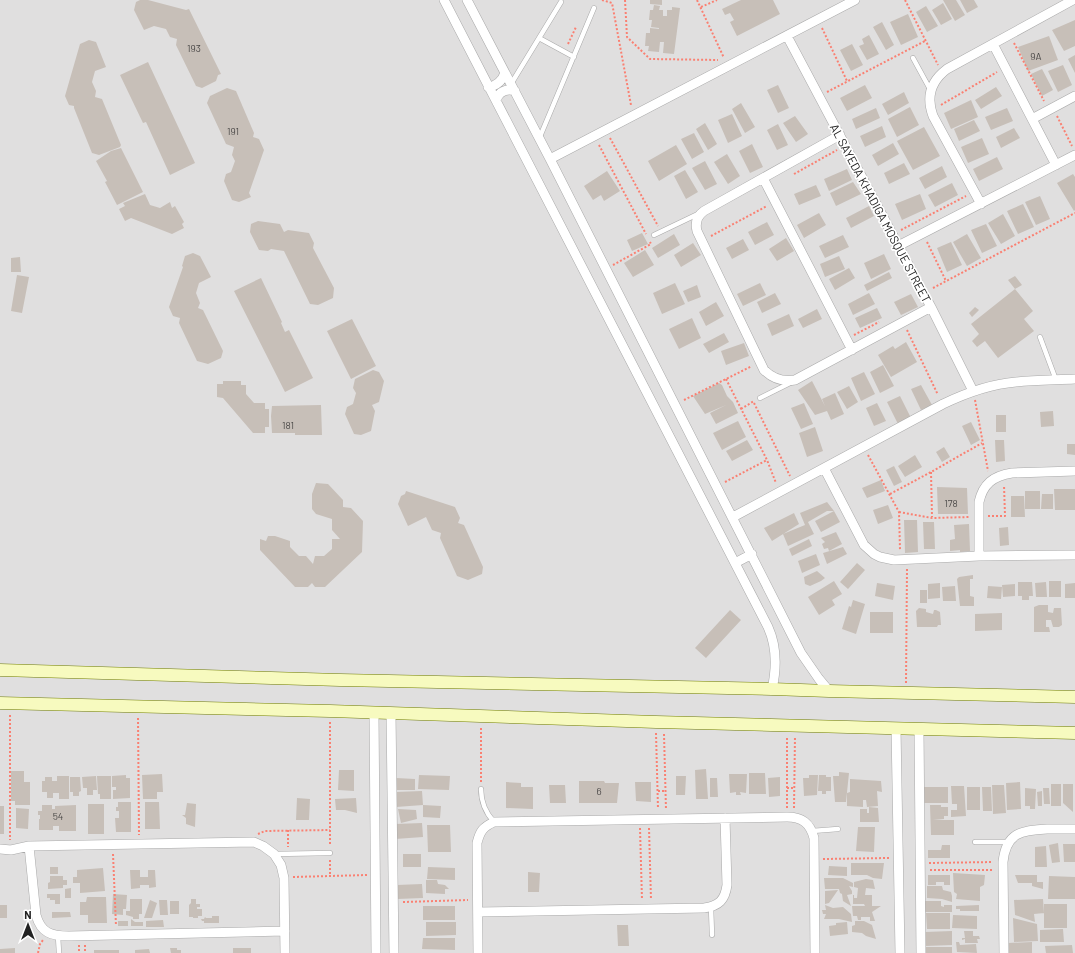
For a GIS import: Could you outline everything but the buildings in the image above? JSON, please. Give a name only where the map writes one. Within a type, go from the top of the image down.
[{"type":"street","points":[[444,0],[772,636],[776,660],[776,669],[772,689]]},
{"type":"street","points":[[467,0],[606,268],[801,653],[818,679],[829,691]]},
{"type":"street","points":[[550,160],[855,0]]},
{"type":"street","points":[[981,204],[933,116],[930,104],[931,91],[937,78],[947,69],[1073,0]]},
{"type":"street","name":"AL SAYEDA KHADIGA MOSQUE STREET","points":[[787,36],[974,391]]},
{"type":"street","points":[[993,44],[1056,165]]},
{"type":"street","points":[[488,87],[501,81],[505,74]]},
{"type":"street","points":[[496,100],[500,93],[513,87]]},
{"type":"street","points":[[1032,118],[1075,96]]},
{"type":"street","points":[[840,135],[704,211],[698,217],[696,226],[701,241],[764,370],[773,377],[784,380],[795,380],[931,307]]},
{"type":"street","points":[[898,246],[1075,155]]},
{"type":"street","points":[[763,178],[852,350]]},
{"type":"street","points":[[733,517],[943,404],[974,391],[1016,382],[1075,379]]},
{"type":"street","points":[[824,468],[864,545],[868,550],[880,557],[904,560],[979,556],[1075,555]]},
{"type":"street","points":[[979,556],[979,502],[984,488],[990,482],[996,477],[1004,474],[1075,471]]},
{"type":"street","points":[[735,563],[752,554]]},
{"type":"street","points":[[0,670],[348,680],[1075,697]]},
{"type":"street","points":[[5,704],[330,711],[481,717],[1075,733]]},
{"type":"street","points":[[374,713],[376,953]]},
{"type":"street","points":[[391,713],[394,953]]},
{"type":"street","points":[[896,728],[900,953]]},
{"type":"street","points":[[919,728],[921,953]]},
{"type":"street","points":[[478,953],[477,843],[479,834],[485,826],[494,822],[790,817],[802,819],[808,824],[812,830],[814,838],[815,953]]},
{"type":"street","points":[[478,912],[711,907],[718,904],[723,899],[726,892],[725,818]]},
{"type":"street","points":[[1004,953],[1003,866],[1004,852],[1008,842],[1025,830],[1075,829]]},
{"type":"street","points":[[0,849],[10,850],[28,846],[254,842],[263,846],[274,854],[281,865],[284,878],[285,953]]},
{"type":"street","points":[[28,846],[38,922],[43,929],[54,935],[285,931]]},
{"type":"lane","points":[[513,87],[539,38],[561,2]]},
{"type":"lane","points":[[539,138],[594,8]]},
{"type":"lane","points":[[539,38],[574,57]]},
{"type":"lane","points":[[913,58],[931,91]]},
{"type":"lane","points":[[654,235],[704,211]]},
{"type":"lane","points":[[1040,337],[1056,380]]},
{"type":"lane","points":[[760,398],[795,380]]},
{"type":"lane","points":[[481,789],[481,796],[485,810],[494,822]]},
{"type":"lane","points":[[812,830],[838,829]]},
{"type":"lane","points":[[975,842],[1008,842]]},
{"type":"lane","points":[[274,854],[330,853]]},
{"type":"lane","points":[[711,907],[712,935]]},
{"type":"lane","points":[[54,935],[58,953]]},
{"type":"path","points":[[602,0],[612,3],[634,116]]},
{"type":"path","points":[[626,0],[627,37],[650,59],[725,60],[697,0]]},
{"type":"path","points":[[700,7],[717,0]]},
{"type":"path","points":[[905,0],[942,73]]},
{"type":"path","points":[[818,19],[847,81]]},
{"type":"path","points":[[1010,34],[1075,152]]},
{"type":"path","points":[[819,96],[925,40]]},
{"type":"path","points":[[931,110],[1005,67]]},
{"type":"path","points":[[606,130],[661,231]]},
{"type":"path","points":[[594,136],[651,244],[606,268]]},
{"type":"path","points":[[794,174],[845,146]]},
{"type":"path","points":[[892,234],[974,191]]},
{"type":"path","points":[[701,241],[775,202]]},
{"type":"path","points":[[923,293],[1075,213]]},
{"type":"path","points":[[924,233],[946,281]]},
{"type":"path","points":[[903,322],[943,404]]},
{"type":"path","points":[[676,405],[760,362]]},
{"type":"path","points":[[726,379],[766,460],[779,492]]},
{"type":"path","points":[[974,391],[990,482]]},
{"type":"path","points":[[741,408],[760,398]]},
{"type":"path","points":[[753,402],[794,484]]},
{"type":"path","points":[[890,494],[982,443]]},
{"type":"path","points":[[864,447],[899,512],[904,560],[906,693]]},
{"type":"path","points":[[717,486],[766,460]]},
{"type":"path","points":[[931,472],[932,518]]},
{"type":"path","points":[[899,512],[932,518],[1005,516],[1004,474]]},
{"type":"path","points":[[5,704],[10,850]]},
{"type":"path","points":[[138,707],[139,845]]},
{"type":"path","points":[[330,711],[330,876]]},
{"type":"path","points":[[481,717],[481,789]]},
{"type":"path","points":[[660,722],[658,791],[662,819]]},
{"type":"path","points":[[660,722],[665,791],[662,819]]},
{"type":"path","points":[[790,817],[794,788],[791,725]]},
{"type":"path","points":[[790,817],[787,788],[791,725]]},
{"type":"path","points":[[787,788],[794,788]]},
{"type":"path","points":[[658,791],[665,791]]},
{"type":"path","points":[[644,819],[647,909]]},
{"type":"path","points":[[644,819],[647,909]]},
{"type":"path","points":[[254,842],[255,838],[265,830],[330,830]]},
{"type":"path","points":[[288,830],[289,853]]},
{"type":"path","points":[[113,845],[116,935]]},
{"type":"path","points":[[814,859],[898,858]]},
{"type":"path","points":[[920,867],[1003,866]]},
{"type":"path","points":[[920,867],[1003,866]]},
{"type":"path","points":[[284,878],[375,875]]},
{"type":"path","points":[[394,902],[477,900]]},
{"type":"path","points":[[38,953],[40,944],[44,938],[54,935]]},
{"type":"shaded area","points":[[0,0],[1075,0],[1075,953],[0,953]]}]
